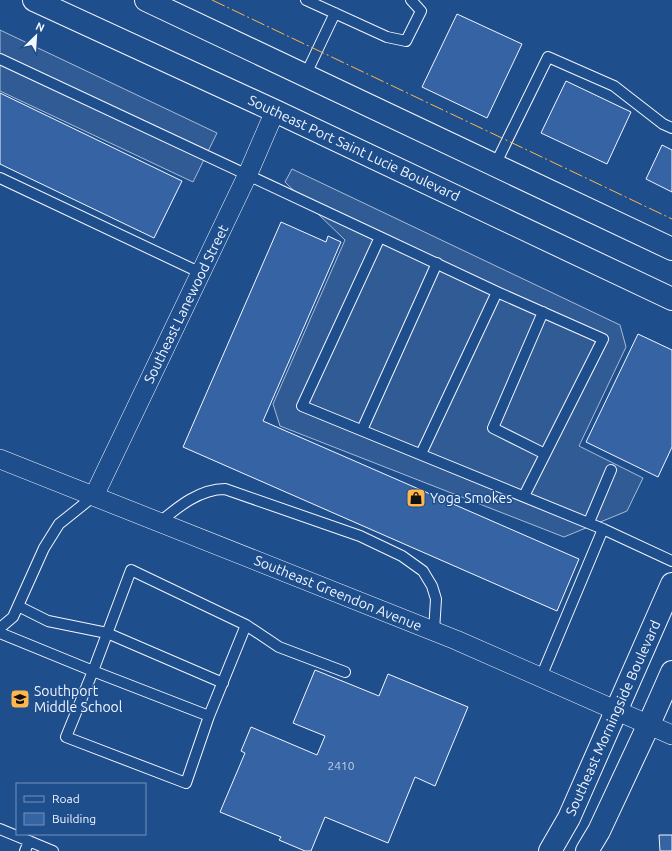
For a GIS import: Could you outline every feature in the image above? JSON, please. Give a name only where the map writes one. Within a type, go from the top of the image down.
[{"type":"main road","name":"Southeast Port Saint Lucie Boulevard","points":[[34,0],[275,111],[672,299]]},
{"type":"main road","points":[[146,0],[672,249]]},
{"type":"main road","name":"Southeast Morningside Boulevard","points":[[550,851],[569,818],[672,584]]},
{"type":"main road","points":[[587,851],[599,831],[672,672]]},
{"type":"street","name":"Southeast Lanewood Street","points":[[94,496],[247,176],[275,111]]},
{"type":"street","name":"Southeast Greendon Avenue","points":[[0,459],[434,631],[672,735]]},
{"type":"lane","points":[[306,0],[387,37],[406,41],[421,11],[411,0]]},
{"type":"lane","points":[[305,76],[335,13]]},
{"type":"lane","points":[[495,166],[548,58],[614,86],[663,124],[672,128]]},
{"type":"lane","points":[[0,59],[247,176],[497,292],[603,339],[524,496]]},
{"type":"lane","points":[[0,178],[200,273]]},
{"type":"lane","points":[[380,237],[302,406],[589,522],[672,561]]},
{"type":"lane","points":[[362,430],[437,263]]},
{"type":"lane","points":[[421,454],[497,292]]},
{"type":"lane","points":[[543,312],[493,428],[545,454]]},
{"type":"lane","points":[[589,522],[611,470]]},
{"type":"lane","points":[[160,522],[178,507],[204,493],[215,489],[225,489],[360,536],[402,556],[423,571],[432,586],[436,599],[434,631]]},
{"type":"lane","points":[[0,628],[13,617],[44,548],[59,524],[94,496]]},
{"type":"lane","points":[[541,677],[604,529]]},
{"type":"lane","points":[[246,625],[209,716],[186,783],[66,737],[93,672],[131,570],[246,625],[279,647],[345,672]]},
{"type":"lane","points":[[18,606],[48,621],[107,633],[223,683]]},
{"type":"lane","points":[[0,633],[93,672],[209,716]]},
{"type":"lane","points":[[0,829],[53,851]]},
{"type":"lane","points":[[25,851],[29,841]]},
{"type":"shaded area","points":[[0,30],[217,133],[193,182],[0,91]]},
{"type":"shaded area","points":[[292,169],[620,325],[626,347],[579,446],[643,478],[627,511],[564,537],[280,426],[273,404],[345,240],[285,182]]},
{"type":"building","points":[[457,14],[522,44],[487,118],[422,87]]},
{"type":"building","points":[[566,81],[631,112],[607,164],[541,133]]},
{"type":"building","points":[[0,93],[182,181],[154,238],[0,164]]},
{"type":"building","points":[[662,145],[672,150],[672,192],[646,179]]},
{"type":"building","points":[[281,222],[326,242],[328,236],[341,242],[263,421],[579,559],[557,611],[183,447]]},
{"type":"building","points":[[638,334],[672,350],[672,447],[658,477],[586,442]]},
{"type":"building","points":[[315,670],[379,696],[388,674],[468,707],[435,786],[415,777],[388,843],[325,817],[311,851],[305,851],[279,840],[281,837],[220,812],[245,753],[241,751],[251,727],[317,755],[325,736],[293,723]]},
{"type":"building","points":[[659,835],[672,835],[672,851],[660,851]]},
{"type":"power","points":[[212,0],[672,219]]},
{"type":"place","name":"Yoga Smokes","points":[[416,498]]},
{"type":"place","name":"Southport Middle School","points":[[20,699]]}]
